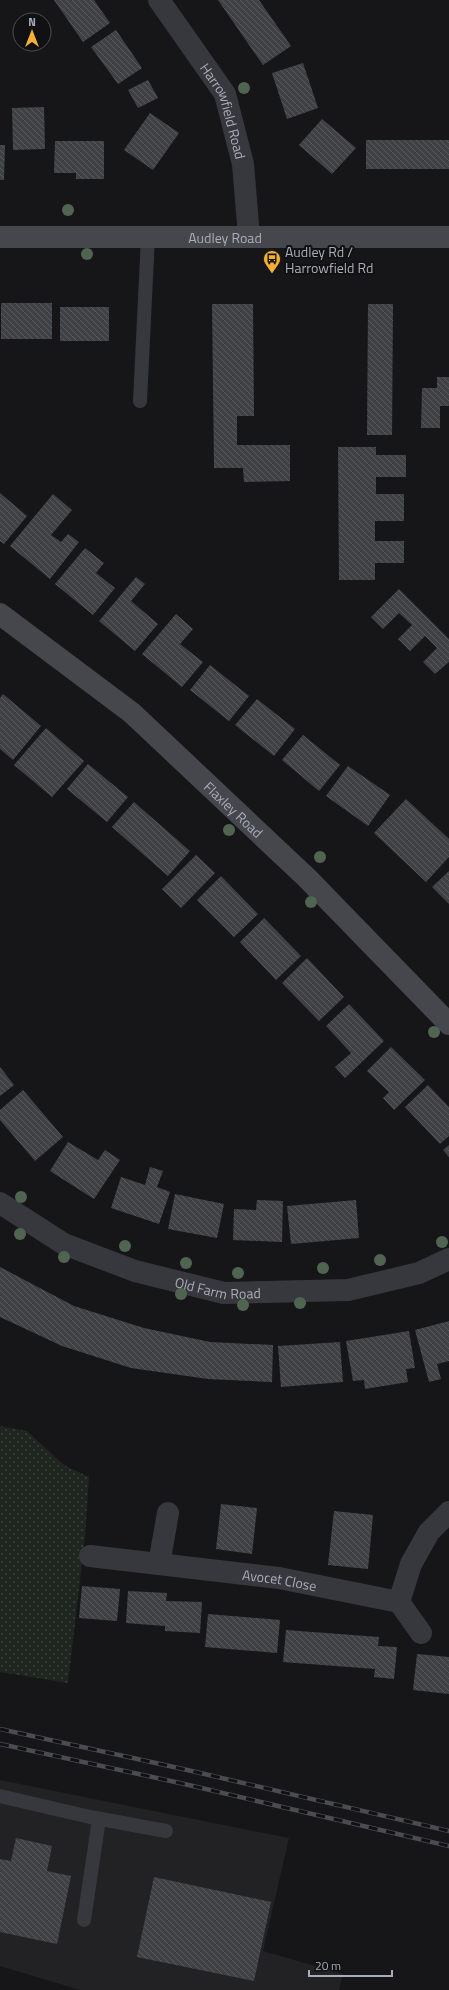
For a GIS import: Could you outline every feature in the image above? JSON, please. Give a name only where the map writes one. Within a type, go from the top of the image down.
[{"type":"street","name":"Harrowfield Road","points":[[159,0],[225,94],[243,164],[250,237]]},
{"type":"street","name":"Audley Road","points":[[0,237],[449,238]]},
{"type":"street","name":"Flaxley Road","points":[[0,614],[132,713],[307,878],[449,1024]]},
{"type":"street","name":"Old Farm Road","points":[[0,1203],[64,1244],[136,1271],[224,1293],[348,1290],[419,1273],[449,1259]]},
{"type":"street","points":[[421,1633],[399,1602],[411,1564],[429,1532],[449,1512]]},
{"type":"street","points":[[159,1564],[168,1513]]},
{"type":"street","name":"Avocet Close","points":[[90,1556],[279,1578],[399,1602]]},
{"type":"lane","points":[[140,401],[148,237]]},
{"type":"lane","points":[[0,1796],[99,1819],[166,1831]]},
{"type":"lane","points":[[84,1920],[99,1819]]},
{"type":"shaded area","points":[[0,1426],[27,1431],[64,1465],[89,1477],[85,1537],[68,1683],[0,1672]]},
{"type":"shaded area","points":[[0,1780],[289,1838],[263,1951],[343,1974],[339,1990],[80,1990],[0,1966]]},
{"type":"building","points":[[54,0],[94,0],[110,23],[83,42]]},
{"type":"building","points":[[218,0],[259,0],[291,46],[263,65]]},
{"type":"building","points":[[116,30],[142,68],[118,84],[91,47]]},
{"type":"building","points":[[303,63],[318,108],[287,119],[272,73]]},
{"type":"building","points":[[148,80],[158,98],[138,108],[128,90]]},
{"type":"building","points":[[44,107],[45,149],[13,150],[12,108]]},
{"type":"building","points":[[150,113],[179,133],[153,170],[124,150]]},
{"type":"building","points":[[322,119],[356,148],[332,174],[299,145]]},
{"type":"building","points":[[366,140],[449,140],[449,169],[366,169]]},
{"type":"building","points":[[55,141],[104,141],[104,179],[76,179],[76,173],[54,173]]},
{"type":"building","points":[[0,145],[5,145],[4,180],[0,180]]},
{"type":"building","points":[[1,303],[52,303],[52,339],[1,339]]},
{"type":"building","points":[[212,304],[253,304],[254,416],[237,416],[237,445],[290,445],[290,481],[244,482],[243,468],[214,468]]},
{"type":"building","points":[[368,304],[393,304],[392,435],[367,435]]},
{"type":"building","points":[[60,307],[109,307],[109,341],[60,341]]},
{"type":"building","points":[[437,377],[449,377],[449,406],[440,406],[440,428],[421,428],[422,388],[437,388]]},
{"type":"building","points":[[338,447],[376,447],[376,455],[406,455],[406,477],[376,477],[376,494],[404,494],[404,521],[375,521],[375,541],[404,541],[404,563],[375,563],[375,580],[339,580]]},
{"type":"building","points":[[0,493],[27,516],[4,544],[0,541]]},
{"type":"building","points":[[53,494],[72,510],[51,535],[61,542],[68,534],[79,542],[50,579],[10,546]]},
{"type":"building","points":[[85,548],[104,563],[96,573],[115,588],[93,615],[55,584]]},
{"type":"building","points":[[136,577],[145,584],[131,601],[158,624],[135,651],[99,621]]},
{"type":"building","points":[[399,589],[449,639],[449,662],[435,674],[423,662],[437,648],[425,636],[410,651],[398,639],[412,625],[399,613],[383,629],[371,617]]},
{"type":"building","points":[[176,614],[193,629],[180,644],[203,662],[182,687],[142,654]]},
{"type":"building","points":[[210,665],[249,696],[229,721],[190,690]]},
{"type":"building","points":[[3,694],[41,726],[13,760],[0,749],[0,698]]},
{"type":"building","points":[[257,699],[295,729],[274,756],[235,725]]},
{"type":"building","points":[[46,728],[84,761],[52,797],[14,765]]},
{"type":"building","points":[[303,735],[340,765],[319,791],[282,760]]},
{"type":"building","points":[[88,764],[128,797],[107,822],[67,789]]},
{"type":"building","points":[[348,766],[390,795],[368,826],[326,796]]},
{"type":"building","points":[[406,799],[449,839],[449,857],[426,882],[374,833]]},
{"type":"building","points":[[134,802],[190,851],[168,876],[112,827]]},
{"type":"building","points":[[196,855],[215,873],[181,908],[162,889]]},
{"type":"building","points":[[449,871],[449,904],[432,887]]},
{"type":"building","points":[[221,876],[258,914],[234,937],[197,900]]},
{"type":"building","points":[[264,918],[301,956],[276,980],[240,942]]},
{"type":"building","points":[[307,958],[344,997],[319,1021],[282,983]]},
{"type":"building","points":[[349,1004],[384,1041],[345,1078],[335,1067],[351,1053],[326,1026]]},
{"type":"building","points":[[391,1047],[425,1080],[394,1110],[383,1098],[389,1092],[367,1071]]},
{"type":"building","points":[[0,1067],[14,1085],[0,1096]]},
{"type":"building","points":[[428,1085],[449,1107],[449,1136],[440,1144],[405,1107]]},
{"type":"building","points":[[23,1090],[63,1137],[35,1161],[0,1120],[0,1110]]},
{"type":"building","points":[[68,1142],[98,1160],[105,1150],[120,1160],[94,1199],[50,1171]]},
{"type":"building","points":[[449,1145],[449,1157],[443,1150]]},
{"type":"building","points":[[150,1167],[163,1171],[157,1187],[170,1192],[159,1224],[111,1208],[121,1177],[145,1185]]},
{"type":"building","points":[[175,1194],[224,1204],[217,1238],[168,1229]]},
{"type":"building","points":[[257,1200],[283,1201],[282,1242],[233,1240],[234,1209],[256,1210]]},
{"type":"building","points":[[356,1200],[359,1238],[291,1244],[287,1206]]},
{"type":"building","points":[[0,1267],[74,1306],[144,1328],[210,1342],[273,1345],[272,1382],[208,1379],[131,1368],[62,1346],[0,1317]]},
{"type":"building","points":[[449,1321],[449,1361],[437,1364],[441,1379],[429,1382],[415,1330]]},
{"type":"building","points":[[409,1331],[415,1368],[406,1369],[408,1382],[365,1389],[364,1380],[353,1381],[346,1341]]},
{"type":"building","points":[[340,1342],[343,1382],[281,1387],[278,1346]]},
{"type":"building","points":[[221,1504],[257,1508],[252,1554],[216,1549]]},
{"type":"building","points":[[334,1511],[373,1515],[368,1569],[328,1565]]},
{"type":"building","points":[[82,1586],[120,1589],[117,1621],[79,1618]]},
{"type":"building","points":[[128,1591],[167,1593],[166,1601],[202,1602],[200,1633],[165,1631],[165,1626],[126,1623]]},
{"type":"building","points":[[208,1614],[280,1620],[277,1653],[205,1647]]},
{"type":"building","points":[[286,1630],[379,1637],[378,1646],[397,1647],[394,1679],[374,1677],[375,1669],[283,1662]]},
{"type":"building","points":[[417,1654],[449,1657],[449,1694],[413,1690]]},
{"type":"building","points":[[16,1838],[52,1846],[47,1871],[71,1876],[57,1944],[0,1932],[0,1859],[11,1861]]},
{"type":"building","points":[[154,1877],[271,1902],[254,1981],[137,1957]]},
{"type":"railway","points":[[0,1729],[183,1769],[449,1831]]},
{"type":"railway","points":[[0,1744],[180,1783],[449,1846]]},
{"type":"place","name":"Audley Rd / Harrowfield Rd","points":[[272,274]]}]
